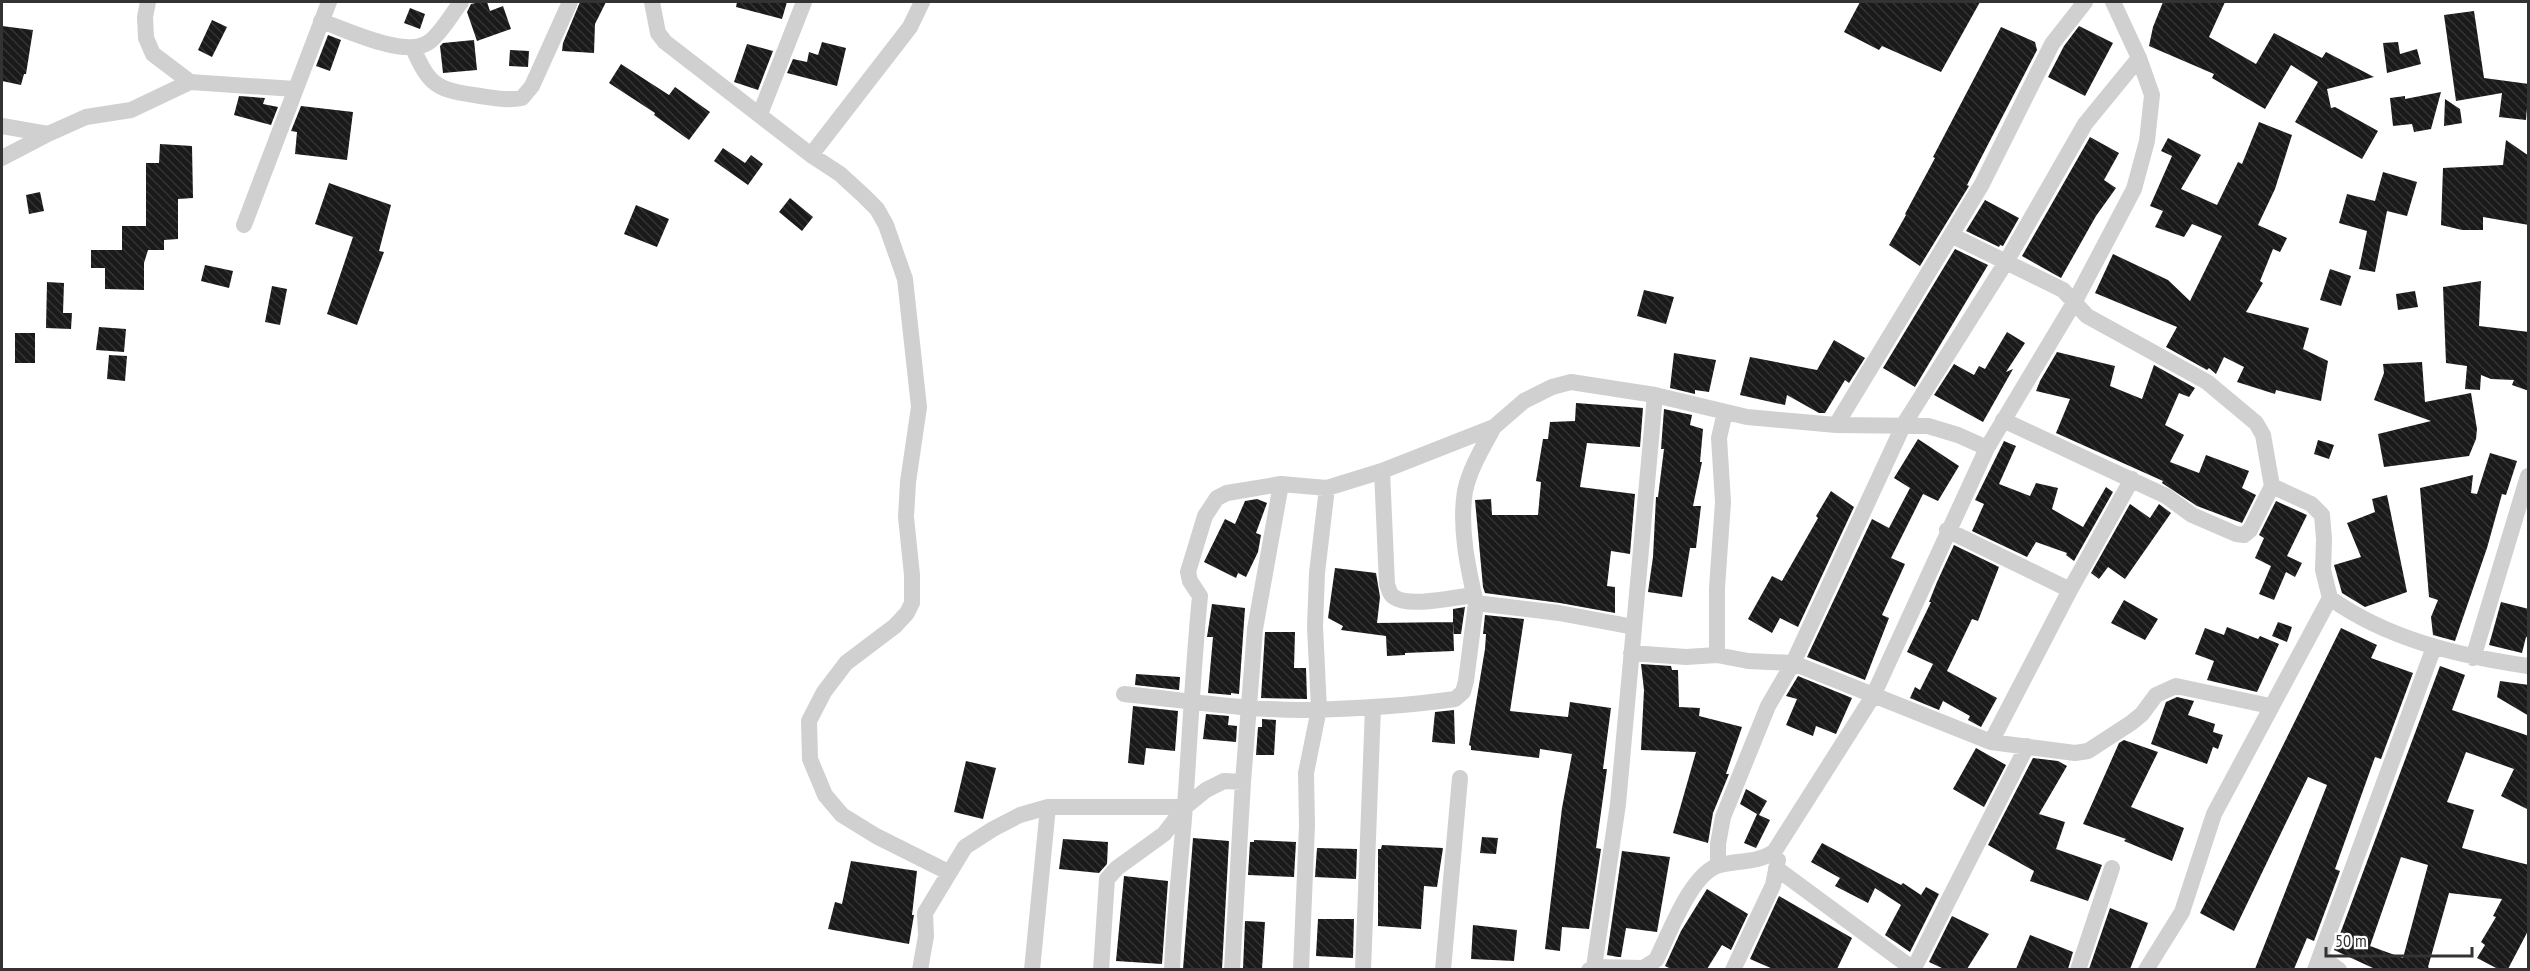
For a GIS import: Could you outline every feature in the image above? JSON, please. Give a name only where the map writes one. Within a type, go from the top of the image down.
[{"type":"street","points":[[148,2],[145,17],[146,38],[153,54],[190,82]]},
{"type":"street","points":[[244,225],[329,2]]},
{"type":"street","points":[[321,21],[359,36],[413,48],[427,44],[461,2]]},
{"type":"street","points":[[413,48],[429,77],[445,91],[510,100],[522,98],[532,86],[570,2]]},
{"type":"street","points":[[652,2],[658,33],[665,42],[811,155],[840,174],[877,209],[886,225],[905,279],[919,407],[908,482],[906,517],[912,575],[912,603],[907,613],[895,626],[846,663],[824,692],[809,721],[810,759],[825,795],[842,815],[876,836],[948,872]]},
{"type":"street","points":[[760,114],[804,2]]},
{"type":"street","points":[[811,155],[910,27],[922,2]]},
{"type":"street","points":[[1836,425],[1982,184],[2052,44],[2085,2]]},
{"type":"street","points":[[1655,395],[1618,804],[1592,968],[1643,968],[1656,960],[1695,884],[1707,871],[1718,865],[1763,859],[1774,852],[1782,843],[1873,696],[1947,530],[1987,448],[2076,301],[2134,189],[2147,141],[2152,95],[2139,58],[2113,2]]},
{"type":"street","points":[[1718,865],[1718,844],[1723,817],[1768,706],[1793,663],[1904,424],[2006,261],[2085,124],[2139,58]]},
{"type":"street","points":[[2,158],[86,117],[131,110],[190,82],[295,89]]},
{"type":"street","points":[[2,126],[48,134]]},
{"type":"street","points":[[1951,235],[2063,290],[2076,301],[2087,316],[2207,382],[2256,423],[2263,435],[2272,486],[2250,530],[2244,535],[2236,534],[2192,515],[2166,496],[2132,479],[2071,454],[2003,420]]},
{"type":"street","points":[[1172,969],[1175,905],[1185,807],[1190,701],[1200,596],[1190,581],[1188,572],[1205,516],[1217,498],[1227,492],[1281,484],[1327,488],[1382,471],[1494,427],[1524,401],[1552,387],[1571,382],[1655,395],[1747,417],[1836,425],[1928,426],[1958,435],[1987,448]]},
{"type":"street","points":[[1717,655],[1717,588],[1723,502],[1719,438],[1725,412]]},
{"type":"street","points":[[1124,694],[1249,707],[1319,709],[1373,707],[1460,697],[1466,681],[1475,599],[1464,533],[1464,501],[1476,461],[1494,427]]},
{"type":"street","points":[[1382,471],[1387,584],[1390,593],[1395,598],[1412,602],[1475,599],[1634,627]]},
{"type":"street","points":[[2473,658],[2529,476]]},
{"type":"street","points":[[1991,742],[2070,590],[2132,479]]},
{"type":"street","points":[[1233,969],[1243,782],[1255,629],[1281,484]]},
{"type":"street","points":[[2272,486],[2311,504],[2322,515],[2325,539],[2323,570],[2330,598],[2353,615],[2434,647],[2473,658],[2529,666]]},
{"type":"street","points":[[1301,969],[1307,825],[1306,773],[1319,709],[1315,627],[1317,573],[1327,488]]},
{"type":"street","points":[[1947,530],[2070,590]]},
{"type":"street","points":[[2146,969],[2182,912],[2214,814],[2330,598]]},
{"type":"street","points":[[2339,969],[2318,963],[2434,647]]},
{"type":"street","points":[[1631,653],[1686,657],[1717,655],[1749,661],[1793,663],[1991,742],[2075,753],[2088,751],[2142,714],[2156,695],[2176,686],[2270,706]]},
{"type":"street","points":[[1363,969],[1373,707]]},
{"type":"street","points":[[1776,868],[1913,969],[2027,746]]},
{"type":"street","points":[[1443,969],[1460,778]]},
{"type":"street","points":[[1101,969],[1107,879],[1117,868],[1164,834],[1185,807],[1206,790],[1224,781],[1243,782]]},
{"type":"street","points":[[1032,969],[1048,807]]},
{"type":"street","points":[[920,969],[926,936],[925,913],[948,872],[965,848],[993,829],[1020,815],[1048,807],[1185,807]]},
{"type":"street","points":[[1733,969],[1773,885],[1782,843]]},
{"type":"street","points":[[2078,969],[2112,868]]},
{"type":"building","points":[[487,2],[490,11],[503,6],[511,29],[477,41],[467,12],[471,4]]},
{"type":"building","points":[[580,2],[606,2],[595,24],[594,53],[562,51],[563,43]]},
{"type":"building","points":[[737,2],[787,2],[782,19],[736,7]]},
{"type":"building","points":[[1860,2],[1980,2],[1941,72],[1882,46],[1879,50],[1844,32]]},
{"type":"building","points":[[2163,2],[2225,2],[2209,37],[2256,64],[2274,33],[2322,58],[2326,52],[2374,77],[2327,89],[2331,108],[2335,107],[2378,131],[2362,159],[2295,122],[2318,82],[2291,65],[2265,109],[2212,78],[2214,74],[2149,46],[2153,27]]},
{"type":"building","points":[[410,8],[425,14],[420,29],[404,23]]},
{"type":"building","points":[[2474,11],[2484,78],[2529,84],[2526,120],[2499,117],[2502,93],[2456,101],[2444,15]]},
{"type":"building","points":[[212,20],[227,27],[212,57],[198,50]]},
{"type":"building","points":[[2,26],[33,30],[26,74],[24,74],[21,85],[2,81]]},
{"type":"building","points":[[2079,26],[2113,43],[2085,96],[2048,77],[2064,46]]},
{"type":"building","points":[[2001,27],[2035,42],[2037,50],[1967,185],[1969,186],[1920,266],[1889,245]]},
{"type":"building","points":[[328,35],[341,40],[330,71],[316,66]]},
{"type":"building","points":[[474,40],[477,70],[443,73],[440,46],[443,43]]},
{"type":"building","points":[[822,42],[846,48],[837,86],[787,73],[793,59],[807,62],[809,52],[818,55]]},
{"type":"building","points":[[2398,42],[2400,54],[2417,49],[2421,64],[2387,73],[2383,43]]},
{"type":"building","points":[[747,44],[773,51],[758,90],[734,82]]},
{"type":"building","points":[[510,50],[529,51],[528,67],[509,66]]},
{"type":"building","points":[[621,64],[669,95],[675,87],[710,112],[689,140],[654,115],[655,113],[609,83]]},
{"type":"building","points":[[2441,92],[2431,129],[2414,132],[2412,124],[2393,126],[2390,98],[2405,96],[2405,99]]},
{"type":"building","points":[[239,96],[265,98],[263,104],[278,107],[271,125],[234,115]]},
{"type":"building","points":[[2445,99],[2460,109],[2462,123],[2444,126]]},
{"type":"building","points":[[301,106],[353,112],[347,160],[295,154],[297,132],[291,131]]},
{"type":"building","points":[[2259,122],[2292,135],[2275,189],[2258,225],[2287,238],[2280,252],[2273,249],[2260,281],[2263,283],[2246,312],[2309,328],[2303,349],[2328,361],[2321,401],[2276,390],[2275,394],[2237,382],[2244,367],[2224,357],[2216,374],[2209,368],[2207,370],[2166,347],[2177,327],[2095,293],[2113,254],[2168,280],[2190,301],[2222,236],[2192,224],[2184,237],[2155,227],[2163,211],[2150,206],[2172,156],[2161,151],[2168,138],[2201,155],[2181,189],[2217,205],[2238,162],[2242,164]]},
{"type":"building","points":[[2090,137],[2119,153],[2104,180],[2116,188],[2096,216],[2061,278],[2022,256]]},
{"type":"building","points":[[2506,140],[2529,156],[2529,225],[2483,217],[2483,230],[2462,230],[2441,225],[2443,168],[2503,165]]},
{"type":"building","points":[[160,144],[192,146],[193,198],[178,199],[178,239],[164,240],[164,250],[148,250],[144,263],[144,290],[105,289],[105,268],[91,268],[91,250],[122,250],[122,226],[146,226],[146,163],[159,163]]},
{"type":"building","points":[[723,148],[745,163],[751,155],[763,164],[748,185],[714,161]]},
{"type":"building","points":[[2383,172],[2417,182],[2407,216],[2387,211],[2375,272],[2359,269],[2367,231],[2339,223],[2347,194],[2375,201]]},
{"type":"building","points":[[329,183],[391,205],[379,251],[384,252],[357,325],[327,314],[353,237],[315,224]]},
{"type":"building","points":[[40,192],[44,211],[29,214],[26,195]]},
{"type":"building","points":[[790,198],[813,217],[802,231],[779,212]]},
{"type":"building","points":[[1985,200],[2019,218],[2003,246],[1999,247],[1966,231]]},
{"type":"building","points":[[636,205],[669,219],[657,247],[624,234]]},
{"type":"building","points":[[1955,249],[1988,265],[1915,387],[1883,368]]},
{"type":"building","points":[[205,265],[233,271],[229,288],[201,281]]},
{"type":"building","points":[[2330,269],[2351,276],[2341,306],[2320,300]]},
{"type":"building","points":[[2481,281],[2479,326],[2529,332],[2529,391],[2512,385],[2514,380],[2491,379],[2481,375],[2480,390],[2465,389],[2467,366],[2446,363],[2443,287]]},
{"type":"building","points":[[47,282],[64,283],[63,313],[72,313],[71,329],[46,328]]},
{"type":"building","points":[[272,286],[287,289],[280,325],[265,322]]},
{"type":"building","points":[[1644,290],[1674,297],[1666,324],[1637,316]]},
{"type":"building","points":[[2415,291],[2418,307],[2398,310],[2396,294]]},
{"type":"building","points":[[99,327],[126,329],[124,352],[96,350]]},
{"type":"building","points":[[2007,332],[2025,343],[2006,372],[2013,369],[1983,422],[1934,395],[1954,364],[1974,375],[1979,366],[1985,369]]},
{"type":"building","points":[[15,333],[35,333],[35,363],[15,363]]},
{"type":"building","points":[[1834,340],[1865,358],[1849,383],[1845,380],[1825,413],[1819,413],[1787,395],[1785,405],[1740,395],[1750,357],[1817,370]]},
{"type":"building","points":[[2057,352],[2115,366],[2110,386],[2142,399],[2154,365],[2195,388],[2189,397],[2179,393],[2165,425],[2184,435],[2170,462],[2199,473],[2206,455],[2249,471],[2242,488],[2256,495],[2242,523],[2197,506],[2162,483],[2163,481],[2056,433],[2070,399],[2036,391]]},
{"type":"building","points":[[1674,353],[1716,360],[1709,392],[1695,390],[1695,394],[1670,388]]},
{"type":"building","points":[[109,355],[127,356],[125,381],[107,379]]},
{"type":"building","points":[[2422,362],[2425,402],[2471,393],[2477,429],[2476,439],[2469,456],[2384,467],[2378,434],[2431,421],[2374,400],[2384,373],[2383,364]]},
{"type":"building","points":[[1576,403],[1643,408],[1640,447],[1587,443],[1580,487],[1635,494],[1630,554],[1611,551],[1607,586],[1615,587],[1615,613],[1485,593],[1483,587],[1475,500],[1491,499],[1492,515],[1538,515],[1541,482],[1536,481],[1543,439],[1548,439],[1550,422],[1575,421]]},
{"type":"building","points":[[1664,409],[1692,415],[1690,425],[1703,429],[1700,462],[1702,462],[1693,506],[1701,506],[1696,548],[1690,548],[1682,597],[1648,592],[1653,557],[1656,497],[1658,497],[1664,449],[1661,449]]},
{"type":"building","points":[[1918,439],[1959,466],[1938,501],[1923,494],[1891,558],[1905,564],[1882,615],[1889,618],[1865,680],[1807,657],[1872,519],[1889,528],[1910,488],[1894,478]]},
{"type":"building","points":[[2318,440],[2334,445],[2329,459],[2314,454]]},
{"type":"building","points":[[2004,441],[2016,446],[1999,484],[2030,496],[2036,483],[2058,488],[2052,509],[2083,527],[2106,487],[2113,492],[2074,561],[2066,555],[2067,553],[2036,542],[2027,557],[1972,531],[1984,504],[1975,500]]},
{"type":"building","points":[[2490,453],[2517,461],[2506,495],[2502,494],[2487,548],[2455,641],[2433,635],[2431,617],[2438,600],[2429,597],[2420,488],[2473,475],[2471,493],[2477,494]]},
{"type":"building","points":[[1831,491],[1854,507],[1798,627],[1780,618],[1772,633],[1748,619],[1772,576],[1782,581]]},
{"type":"building","points":[[2387,495],[2407,592],[2365,607],[2342,593],[2334,565],[2361,557],[2347,523],[2375,512],[2372,499]]},
{"type":"building","points":[[1257,499],[1267,503],[1256,533],[1261,535],[1258,552],[1246,577],[1238,573],[1236,578],[1204,562],[1225,519],[1235,524],[1245,501]]},
{"type":"building","points":[[2276,501],[2307,515],[2287,556],[2302,563],[2295,577],[2286,572],[2274,600],[2259,594],[2271,566],[2255,558],[2264,538],[2259,535]]},
{"type":"building","points":[[2130,504],[2150,518],[2159,504],[2171,513],[2125,579],[2108,567],[2099,579],[2091,573]]},
{"type":"building","points":[[1954,545],[1999,567],[1978,621],[1972,619],[1947,671],[1997,698],[1981,727],[1968,720],[1970,716],[1943,701],[1939,710],[1910,698],[1915,687],[1920,690],[1933,664],[1907,652],[1931,602],[1929,602]]},
{"type":"building","points":[[1335,568],[1376,573],[1380,597],[1377,623],[1453,622],[1454,651],[1387,656],[1386,636],[1341,630],[1343,626],[1328,618]]},
{"type":"building","points":[[2124,600],[2158,619],[2145,640],[2111,623]]},
{"type":"building","points":[[2501,602],[2529,609],[2529,638],[2526,637],[2522,653],[2489,645]]},
{"type":"building","points":[[1212,604],[1245,608],[1239,694],[1208,693],[1213,637],[1207,637]]},
{"type":"building","points":[[1465,607],[1461,634],[1453,634],[1453,609]]},
{"type":"building","points":[[1485,615],[1524,619],[1510,711],[1568,717],[1570,702],[1611,708],[1603,769],[1607,769],[1596,848],[1601,849],[1589,929],[1562,927],[1560,951],[1545,949],[1562,808],[1572,754],[1540,749],[1539,758],[1471,750],[1469,745],[1485,649],[1486,634],[1483,634]]},
{"type":"building","points":[[2278,622],[2292,627],[2287,642],[2272,636]]},
{"type":"building","points":[[2227,627],[2279,644],[2257,692],[2207,680],[2214,661],[2195,654],[2205,628],[2224,635]]},
{"type":"building","points":[[2341,628],[2377,645],[2371,658],[2413,673],[2381,759],[2375,757],[2335,869],[2340,871],[2314,941],[2307,938],[2294,969],[2255,969],[2327,785],[2308,777],[2234,931],[2200,913]]},
{"type":"building","points":[[1265,632],[1295,632],[1294,668],[1306,668],[1307,699],[1261,698]]},
{"type":"building","points":[[1641,664],[1671,666],[1672,670],[1678,670],[1679,707],[1700,708],[1699,716],[1742,727],[1726,774],[1729,774],[1713,813],[1708,843],[1673,833],[1696,752],[1641,750],[1644,690]]},
{"type":"building","points":[[2440,666],[2465,675],[2452,710],[2529,736],[2529,810],[2501,796],[2514,769],[2466,752],[2447,802],[2474,810],[2462,848],[2529,865],[2529,929],[2508,969],[2498,969],[2477,958],[2485,945],[2481,942],[2496,917],[2493,916],[2502,899],[2449,893],[2428,967],[2430,969],[2375,969],[2334,950]],"holes":[[[2401,857],[2428,865],[2403,958],[2370,946]]]},
{"type":"building","points":[[1136,674],[1180,677],[1179,690],[1135,685]]},
{"type":"building","points":[[1798,676],[1852,698],[1836,734],[1816,726],[1813,736],[1786,725],[1797,699],[1786,696]]},
{"type":"building","points":[[2500,681],[2529,685],[2529,716],[2497,697]]},
{"type":"building","points":[[2177,697],[2194,701],[2188,715],[2215,724],[2213,732],[2223,735],[2218,749],[2213,747],[2207,764],[2151,744],[2166,702]]},
{"type":"building","points":[[1133,706],[1178,711],[1175,751],[1146,748],[1144,765],[1128,763]]},
{"type":"building","points":[[1454,710],[1455,744],[1432,742],[1435,712]]},
{"type":"building","points":[[1206,714],[1229,716],[1228,725],[1237,726],[1236,742],[1203,739]]},
{"type":"building","points":[[1262,719],[1276,720],[1274,755],[1256,755],[1258,727],[1262,727]]},
{"type":"building","points":[[2124,740],[2158,752],[2131,807],[2184,828],[2172,861],[2124,841],[2126,839],[2083,824],[2119,743]]},
{"type":"building","points":[[1976,748],[2006,765],[1984,807],[1953,789]]},
{"type":"building","points":[[2033,758],[2058,761],[2067,766],[2039,814],[2065,822],[2056,849],[2102,865],[2088,901],[2030,881],[2034,871],[1988,845]]},
{"type":"building","points":[[966,761],[996,768],[983,819],[954,812]]},
{"type":"building","points":[[1746,789],[1767,801],[1759,815],[1770,820],[1756,848],[1744,843],[1757,814],[1740,804]]},
{"type":"building","points":[[1482,837],[1498,838],[1496,854],[1480,853]]},
{"type":"building","points":[[1193,838],[1229,841],[1222,969],[1183,969]]},
{"type":"building","points":[[1063,839],[1108,842],[1107,864],[1099,873],[1059,869]]},
{"type":"building","points":[[1254,840],[1296,842],[1294,877],[1248,875],[1250,842]]},
{"type":"building","points":[[1822,843],[1901,885],[1903,883],[1921,895],[1926,887],[1939,894],[1910,952],[1885,935],[1901,905],[1875,888],[1868,903],[1835,886],[1840,878],[1811,862]]},
{"type":"building","points":[[1382,845],[1443,848],[1437,887],[1424,886],[1421,929],[1378,926],[1378,849],[1381,849]]},
{"type":"building","points":[[1317,848],[1357,849],[1356,879],[1315,877]]},
{"type":"building","points":[[1622,851],[1670,857],[1657,932],[1626,928],[1621,957],[1618,957],[1607,955]]},
{"type":"building","points":[[851,861],[917,871],[912,915],[914,915],[909,944],[828,929],[835,902],[842,904]]},
{"type":"building","points":[[1124,876],[1168,881],[1162,964],[1116,961]]},
{"type":"building","points":[[1707,889],[1748,914],[1731,950],[1722,945],[1707,969],[1671,969],[1665,966],[1681,931]]},
{"type":"building","points":[[1779,896],[1852,938],[1837,969],[1773,969],[1750,959]]},
{"type":"building","points":[[2110,908],[2148,923],[2130,969],[2089,969]]},
{"type":"building","points":[[1952,916],[1989,934],[1967,969],[1944,969],[1929,962]]},
{"type":"building","points":[[1318,919],[1354,919],[1353,958],[1316,956]]},
{"type":"building","points":[[1245,921],[1265,922],[1262,969],[1243,969]]},
{"type":"building","points":[[1473,925],[1517,930],[1514,961],[1471,959]]},
{"type":"building","points":[[2030,935],[2073,952],[2068,969],[2016,969]]}]
